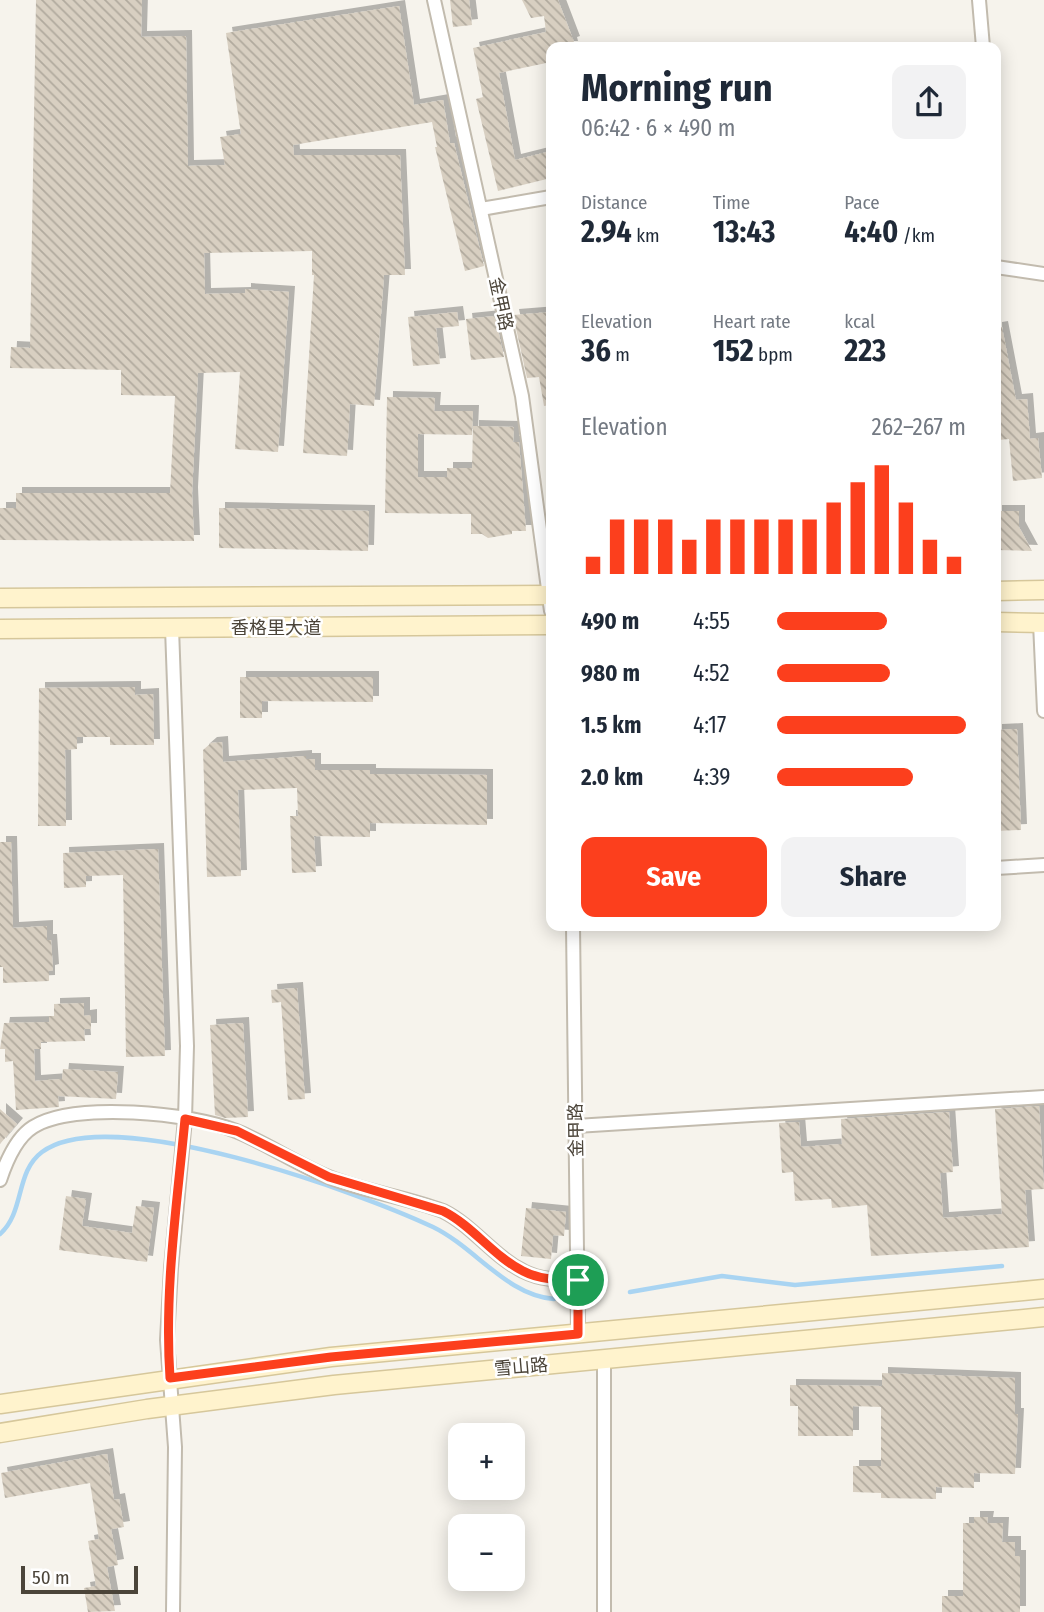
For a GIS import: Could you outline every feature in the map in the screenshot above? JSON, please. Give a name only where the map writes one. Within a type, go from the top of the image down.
[{"type":"main road","points":[[1001,591],[1044,590]]},
{"type":"main road","name":"香格里大道","points":[[0,598],[546,600]]},
{"type":"main road","points":[[1001,622],[1042,623]]},
{"type":"main road","name":"香格里大道","points":[[0,629],[546,625]]},
{"type":"main road","name":"雪山路","points":[[0,1404],[331,1357],[1044,1289]]},
{"type":"main road","name":"雪山路","points":[[0,1433],[172,1406],[334,1385],[1044,1317]]},
{"type":"street","name":"金甲路","points":[[434,0],[445,62],[522,396],[546,565]]},
{"type":"street","points":[[979,0],[983,42]]},
{"type":"street","points":[[481,209],[546,198]]},
{"type":"street","points":[[1001,268],[1044,274]]},
{"type":"street","points":[[1042,623],[1044,711]]},
{"type":"street","points":[[172,628],[187,1046],[185,1119],[167,1340],[175,1447],[173,1612]]},
{"type":"street","points":[[1001,868],[1044,865]]},
{"type":"street","name":"金甲路","points":[[573,931],[578,1334]]},
{"type":"street","points":[[576,1126],[1044,1097]]},
{"type":"street","points":[[0,1180],[22,1138],[31,1128],[48,1120],[92,1111],[185,1119],[237,1131],[329,1177],[443,1211],[460,1219],[527,1273],[544,1278],[578,1280]]},
{"type":"street","points":[[604,1359],[604,1612]]},
{"type":"building","points":[[36,0],[142,0],[141,37],[186,36],[188,166],[225,165],[220,137],[241,134],[226,33],[399,6],[414,105],[443,100],[450,143],[454,143],[484,266],[465,271],[435,147],[432,122],[293,145],[294,155],[400,155],[405,275],[384,275],[374,406],[350,404],[347,456],[303,453],[314,275],[312,251],[204,253],[205,294],[245,293],[245,289],[289,292],[278,452],[235,449],[240,372],[198,373],[192,493],[194,541],[0,540],[0,508],[16,508],[16,493],[170,493],[175,396],[121,395],[121,370],[10,368],[11,347],[30,348]]},
{"type":"building","points":[[450,0],[469,0],[472,25],[453,27]]},
{"type":"building","points":[[522,0],[558,0],[574,42],[546,42],[546,63],[499,73],[515,160],[546,152],[546,179],[498,191],[476,99],[483,97],[473,48],[546,32],[544,16],[531,18]]},
{"type":"building","points":[[457,312],[459,326],[436,328],[440,364],[413,366],[408,317]]},
{"type":"building","points":[[546,312],[546,406],[539,377],[527,378],[513,315]]},
{"type":"building","points":[[495,316],[504,357],[471,360],[466,319]]},
{"type":"building","points":[[1001,327],[1016,400],[1027,399],[1030,439],[1038,438],[1042,478],[1013,481],[1009,439],[1001,440]]},
{"type":"building","points":[[387,397],[435,398],[434,411],[473,411],[472,435],[418,434],[418,477],[447,477],[447,468],[472,468],[473,426],[514,427],[513,442],[519,442],[526,531],[512,531],[512,534],[488,538],[482,534],[471,534],[471,514],[385,513]]},
{"type":"building","points":[[219,508],[369,511],[368,551],[219,548]]},
{"type":"building","points":[[1001,511],[1019,511],[1019,527],[1032,551],[1001,550]]},
{"type":"building","points":[[240,677],[373,677],[373,702],[262,701],[262,718],[240,718]]},
{"type":"building","points":[[135,687],[135,695],[153,694],[154,745],[110,745],[110,737],[77,737],[77,749],[65,750],[66,826],[38,826],[39,688]]},
{"type":"building","points":[[1017,729],[1021,830],[1001,831],[1001,730]]},
{"type":"building","points":[[222,742],[223,762],[306,756],[306,759],[315,759],[315,770],[370,770],[370,774],[487,775],[487,825],[370,823],[370,837],[314,836],[316,872],[292,873],[290,816],[298,816],[297,788],[238,790],[241,876],[207,877],[203,750],[211,743]]},
{"type":"building","points":[[0,842],[11,842],[13,928],[47,926],[53,970],[49,971],[49,981],[3,983],[3,967],[0,967]]},
{"type":"building","points":[[158,849],[165,1056],[126,1057],[123,875],[86,876],[86,887],[64,888],[63,853]]},
{"type":"building","points":[[297,988],[305,1099],[288,1100],[281,1002],[272,1003],[271,990]]},
{"type":"building","points":[[84,1003],[84,1016],[91,1015],[91,1029],[84,1029],[85,1041],[41,1042],[41,1049],[34,1049],[35,1081],[62,1079],[63,1069],[118,1072],[116,1099],[58,1096],[59,1107],[16,1110],[13,1061],[5,1062],[5,1049],[0,1049],[4,1023],[49,1022],[49,1016],[54,1016],[54,1004]]},
{"type":"building","points":[[243,1023],[248,1117],[225,1118],[215,1115],[210,1025]]},
{"type":"building","points":[[1039,1106],[1044,1189],[1025,1190],[1029,1247],[871,1256],[867,1205],[832,1208],[831,1199],[795,1201],[793,1172],[782,1173],[779,1123],[799,1122],[801,1147],[842,1144],[841,1119],[949,1112],[953,1172],[940,1173],[943,1218],[1002,1214],[995,1109]]},
{"type":"building","points":[[0,1109],[17,1124],[0,1144]]},
{"type":"building","points":[[66,1196],[86,1199],[82,1226],[132,1233],[136,1206],[154,1208],[147,1262],[59,1250]]},
{"type":"building","points":[[526,1208],[566,1212],[564,1236],[553,1235],[551,1259],[521,1256]]},
{"type":"building","points":[[882,1373],[1015,1378],[1015,1414],[1018,1414],[1015,1474],[974,1473],[974,1488],[936,1487],[936,1499],[881,1498],[881,1493],[853,1492],[853,1466],[881,1466],[881,1407],[853,1406],[853,1436],[798,1436],[798,1406],[790,1406],[790,1385],[882,1386]]},
{"type":"building","points":[[107,1454],[114,1500],[119,1499],[124,1527],[111,1529],[118,1565],[107,1567],[115,1611],[88,1612],[84,1588],[96,1586],[88,1541],[99,1539],[90,1483],[5,1498],[1,1473]]},
{"type":"building","points":[[974,1517],[988,1517],[987,1523],[1003,1523],[1002,1542],[1015,1542],[1015,1556],[1020,1556],[1020,1612],[942,1612],[942,1596],[963,1596],[963,1523],[974,1523]]},
{"type":"waterway","points":[[0,1234],[13,1215],[23,1181],[33,1160],[42,1152],[75,1139],[122,1137],[177,1144],[236,1158],[351,1194],[433,1227],[521,1289],[554,1299]]},
{"type":"waterway","points":[[630,1292],[722,1276],[795,1285],[1002,1266]]},
{"type":"route","points":[[185,1119],[237,1131],[350,1185],[403,1197],[443,1211],[460,1219],[527,1273],[554,1280],[578,1280],[578,1334],[331,1357],[170,1378],[167,1340],[171,1268],[185,1119]]}]
